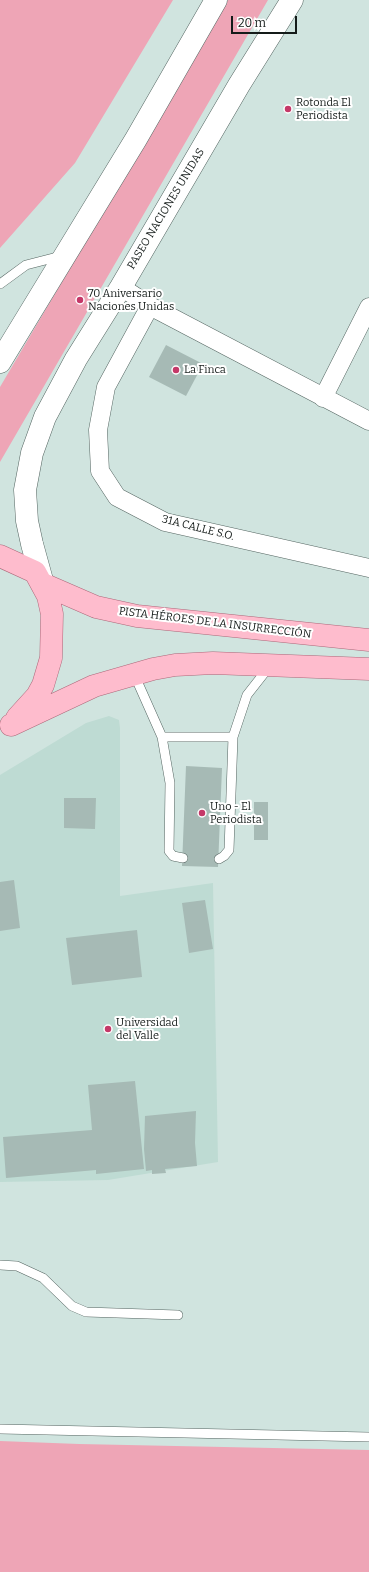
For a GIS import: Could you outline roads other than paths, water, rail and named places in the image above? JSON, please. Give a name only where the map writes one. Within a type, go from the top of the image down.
[{"type":"main road","points":[[2,356],[136,139],[216,0]]},
{"type":"main road","name":"PASEO NACIONES UNIDAS","points":[[43,584],[27,521],[25,490],[32,454],[45,417],[76,359],[121,286],[239,85],[292,0]]},
{"type":"main road","points":[[0,556],[35,572],[43,584],[50,600],[52,614],[51,658],[43,685],[37,696],[4,729]]},
{"type":"main road","name":"PISTA HÉROES DE LA INSURRECCIÓN","points":[[43,584],[96,607],[137,616],[369,640]]},
{"type":"main road","points":[[4,729],[94,686],[153,669],[188,664],[213,663],[369,669]]},
{"type":"street","points":[[121,286],[150,306],[369,421]]},
{"type":"street","name":"31A CALLE S.O.","points":[[150,306],[106,387],[98,430],[100,471],[117,497],[165,522],[369,568]]},
{"type":"street","points":[[323,398],[369,307]]},
{"type":"lane","points":[[0,284],[26,265],[65,255]]},
{"type":"lane","points":[[219,859],[229,850],[233,736],[247,695],[270,666]]},
{"type":"lane","points":[[134,674],[162,737],[170,783],[169,851],[173,856],[183,858]]},
{"type":"lane","points":[[162,737],[233,736]]},
{"type":"lane","points":[[0,1265],[17,1266],[43,1278],[72,1306],[86,1312],[178,1314]]},
{"type":"lane","points":[[0,1429],[369,1437]]},
{"type":"place","name":"Rotonda El Periodista","points":[[288,109]]},
{"type":"place","name":"70 Aniversario Naciones Unidas","points":[[80,300]]},
{"type":"place","name":"La Finca","points":[[176,370]]},
{"type":"place","name":"Uno - El Periodista","points":[[202,813]]},
{"type":"place","name":"Universidad del Valle","points":[[108,1029]]}]
